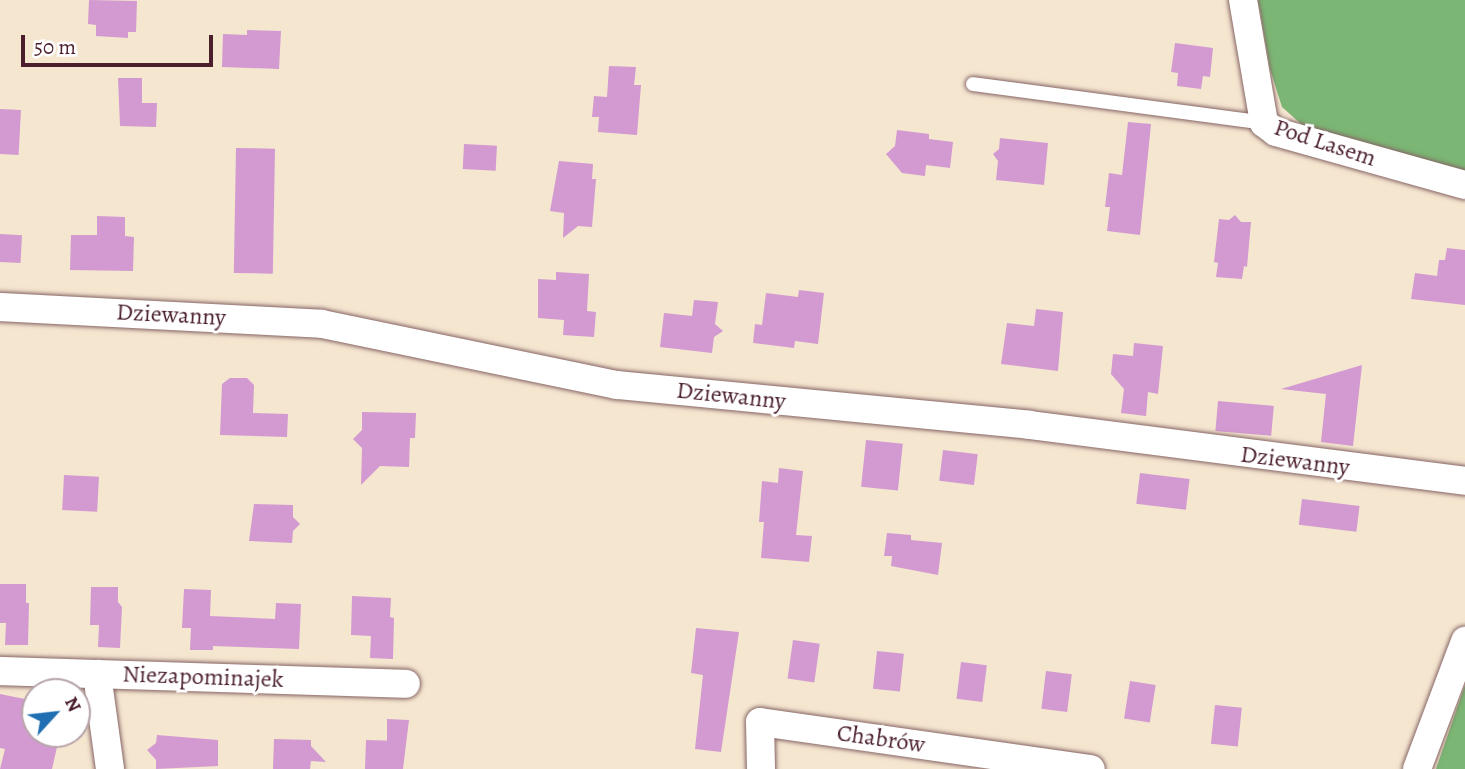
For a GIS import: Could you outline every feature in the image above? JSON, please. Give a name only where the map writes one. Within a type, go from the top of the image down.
[{"type":"street","name":"Pod Lasem","points":[[1243,0],[1264,123],[1276,132],[1465,185]]},
{"type":"street","name":"Dziewanny","points":[[0,307],[322,324],[617,385],[1029,425],[1465,481]]},
{"type":"street","points":[[1418,769],[1465,641]]},
{"type":"street","name":"Niezapominajek","points":[[0,671],[406,684]]},
{"type":"street","points":[[97,674],[110,769]]},
{"type":"street","name":"Chabrów","points":[[761,769],[760,722],[1091,769]]},
{"type":"lane","points":[[972,84],[1264,123]]},
{"type":"green space","points":[[1258,0],[1465,0],[1465,173],[1309,131],[1282,107],[1270,69]]},
{"type":"green space","points":[[1465,685],[1465,769],[1436,769]]},
{"type":"building","points":[[89,0],[137,1],[136,32],[128,32],[128,38],[96,36],[96,25],[88,24]]},
{"type":"building","points":[[247,30],[281,31],[279,69],[222,67],[223,34],[247,35]]},
{"type":"building","points":[[1175,43],[1213,48],[1210,77],[1203,76],[1201,89],[1177,86],[1178,73],[1171,72]]},
{"type":"building","points":[[609,66],[636,67],[634,85],[641,85],[637,135],[598,132],[599,117],[592,117],[594,96],[607,97]]},
{"type":"building","points":[[118,78],[142,78],[142,103],[157,103],[156,127],[120,126]]},
{"type":"building","points":[[0,109],[21,110],[19,155],[0,154]]},
{"type":"building","points":[[1128,122],[1151,124],[1140,235],[1107,231],[1110,207],[1105,207],[1109,173],[1122,175]]},
{"type":"building","points":[[897,130],[929,134],[929,139],[953,142],[950,168],[926,165],[925,176],[902,173],[886,154],[895,146]]},
{"type":"building","points":[[1000,138],[1048,143],[1044,185],[996,180],[998,161],[993,154],[999,149]]},
{"type":"building","points":[[464,144],[497,146],[496,171],[463,169]]},
{"type":"building","points":[[236,148],[275,149],[273,274],[234,273]]},
{"type":"building","points":[[559,161],[593,164],[592,179],[596,179],[592,227],[578,226],[563,238],[564,213],[550,211]]},
{"type":"building","points":[[1235,215],[1241,222],[1251,222],[1247,267],[1244,266],[1242,279],[1216,277],[1218,263],[1214,262],[1219,219],[1229,220]]},
{"type":"building","points":[[97,216],[125,217],[125,236],[134,237],[133,271],[70,270],[71,235],[97,235]]},
{"type":"building","points":[[0,234],[22,235],[21,263],[0,262]]},
{"type":"building","points":[[1447,248],[1465,250],[1465,305],[1411,299],[1415,273],[1437,276],[1439,260],[1445,260]]},
{"type":"building","points":[[556,272],[589,274],[587,311],[596,312],[594,337],[563,335],[564,320],[538,318],[538,279],[556,280]]},
{"type":"building","points":[[799,290],[824,293],[818,344],[795,341],[794,348],[753,343],[755,324],[762,325],[766,293],[798,297]]},
{"type":"building","points":[[694,300],[718,302],[715,324],[723,331],[714,337],[712,353],[660,347],[664,313],[692,316]]},
{"type":"building","points":[[1036,309],[1063,312],[1058,371],[1001,364],[1007,323],[1034,326]]},
{"type":"building","points":[[1134,343],[1163,346],[1158,394],[1148,392],[1146,416],[1121,413],[1124,389],[1111,374],[1113,354],[1133,356]]},
{"type":"building","points":[[1362,365],[1353,446],[1321,442],[1326,394],[1281,389]]},
{"type":"building","points":[[230,378],[247,378],[254,385],[253,413],[288,414],[287,437],[220,435],[222,384]]},
{"type":"building","points":[[1218,401],[1274,406],[1271,436],[1215,431]]},
{"type":"building","points":[[362,412],[416,413],[415,438],[410,438],[409,467],[380,466],[361,485],[362,448],[353,439],[362,430]]},
{"type":"building","points":[[866,440],[903,444],[898,491],[861,487]]},
{"type":"building","points":[[943,450],[978,454],[974,485],[939,481]]},
{"type":"building","points":[[779,468],[803,471],[796,535],[812,536],[809,562],[761,558],[764,522],[759,522],[762,481],[778,483]]},
{"type":"building","points":[[1140,473],[1190,479],[1186,510],[1136,504]]},
{"type":"building","points":[[64,475],[99,477],[97,512],[62,510]]},
{"type":"building","points":[[1302,499],[1360,506],[1356,532],[1299,525]]},
{"type":"building","points":[[254,504],[293,505],[293,517],[300,524],[293,531],[292,543],[249,541]]},
{"type":"building","points":[[887,533],[911,535],[911,540],[942,543],[938,575],[891,566],[892,556],[884,556]]},
{"type":"building","points":[[0,584],[26,584],[26,603],[29,603],[28,645],[5,645],[6,623],[0,623]]},
{"type":"building","points":[[91,587],[118,587],[118,602],[122,607],[120,648],[98,647],[99,625],[90,625]]},
{"type":"building","points":[[184,589],[211,590],[210,616],[275,619],[276,603],[301,604],[299,649],[213,646],[213,650],[190,650],[191,628],[182,628]]},
{"type":"building","points":[[352,596],[391,598],[390,617],[394,618],[393,659],[370,658],[371,636],[351,635]]},
{"type":"building","points":[[696,628],[739,632],[721,752],[695,749],[703,675],[691,673]]},
{"type":"building","points":[[793,640],[820,644],[814,682],[788,679]]},
{"type":"building","points":[[877,651],[904,654],[900,692],[873,689]]},
{"type":"building","points":[[961,662],[987,665],[982,702],[956,699]]},
{"type":"building","points":[[1046,671],[1072,674],[1067,712],[1041,709]]},
{"type":"building","points":[[1130,681],[1156,685],[1150,723],[1124,719]]},
{"type":"building","points":[[0,694],[21,698],[21,748],[57,748],[52,769],[0,769],[5,749],[0,748]]},
{"type":"building","points":[[1215,705],[1242,708],[1238,747],[1211,744]]},
{"type":"building","points":[[387,719],[409,720],[403,769],[365,769],[366,740],[387,741]]},
{"type":"building","points":[[157,735],[218,740],[218,766],[156,769],[156,760],[147,750],[156,743]]},
{"type":"building","points":[[274,739],[311,740],[311,746],[326,762],[311,761],[310,769],[273,769]]}]
